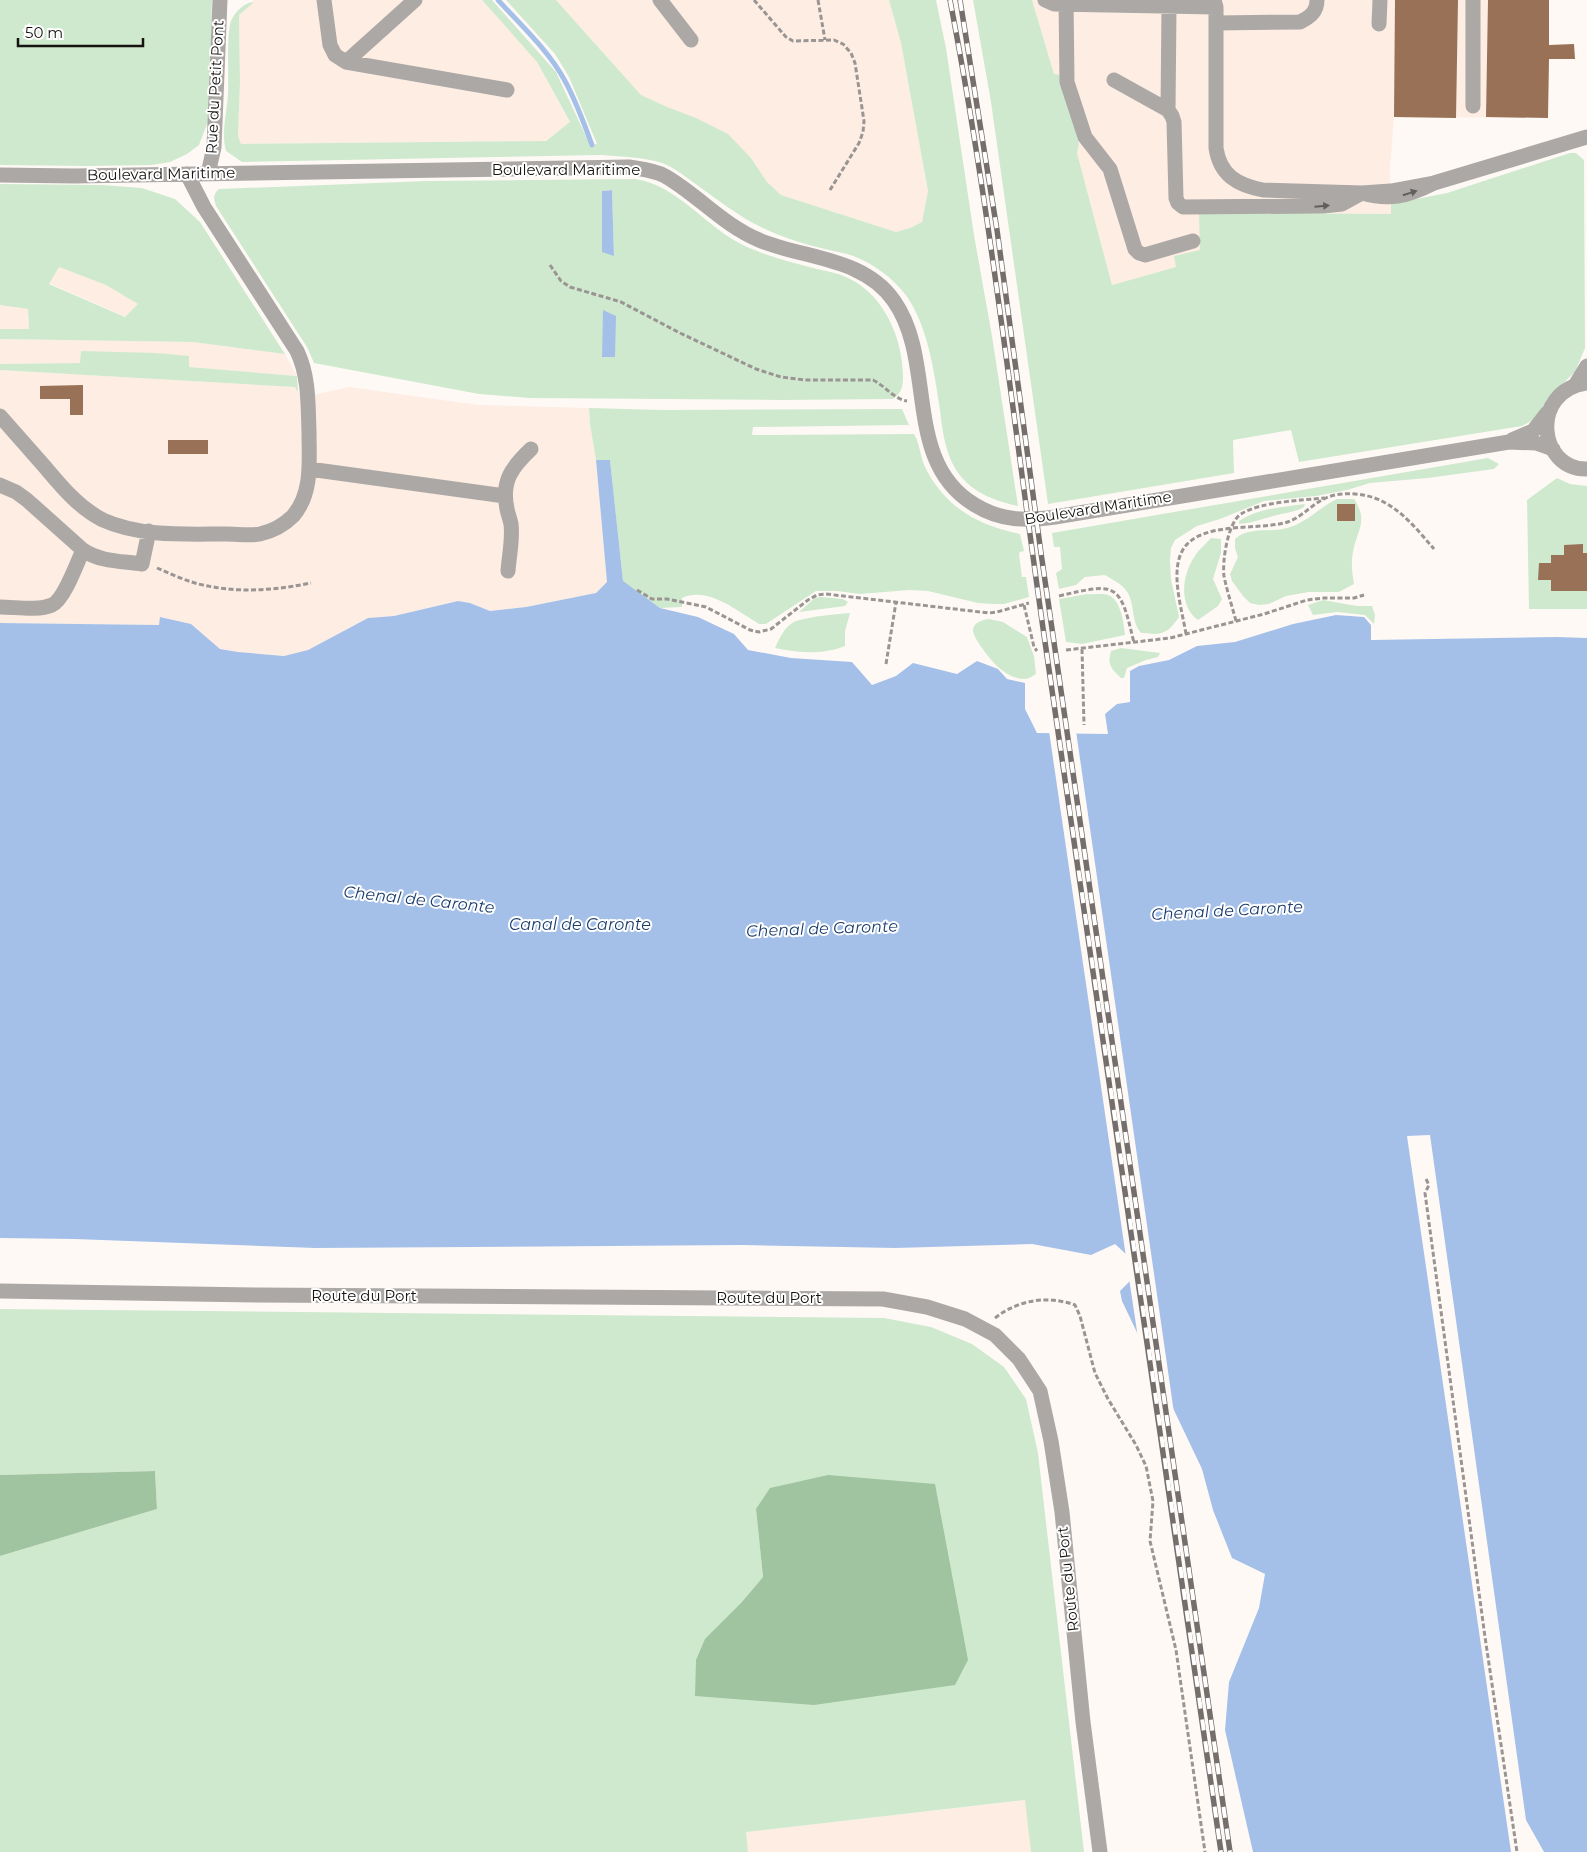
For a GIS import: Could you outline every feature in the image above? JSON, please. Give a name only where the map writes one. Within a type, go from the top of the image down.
[{"type":"street","name":"Rue du Petit Pont","points":[[208,174],[214,147],[220,0]]},
{"type":"street","points":[[324,0],[330,45],[336,55],[346,62],[507,90]]},
{"type":"street","points":[[346,62],[415,0]]},
{"type":"street","points":[[660,0],[691,40]]},
{"type":"street","points":[[1045,0],[1054,4],[1066,2],[1114,3],[1169,7],[1215,4],[1217,158],[1222,169],[1240,184],[1263,190],[1362,193],[1376,198],[1404,196],[1434,183],[1587,137]]},
{"type":"street","points":[[1216,23],[1300,22],[1315,12],[1317,0]]},
{"type":"street","points":[[1379,24],[1380,0]]},
{"type":"street","points":[[1473,0],[1473,106]]},
{"type":"street","points":[[1066,2],[1068,82],[1085,137],[1110,169],[1135,248],[1144,255],[1193,241]]},
{"type":"street","points":[[1168,110],[1169,7]]},
{"type":"street","points":[[1114,80],[1168,110],[1172,116],[1174,122],[1176,198],[1183,207],[1307,207],[1342,204],[1362,193]]},
{"type":"street","name":"Boulevard Maritime","points":[[0,175],[208,174],[629,167],[654,172],[678,185],[728,223],[758,240],[849,266],[882,286],[893,299],[909,328],[932,452],[941,471],[964,498],[1000,517],[1017,520],[1048,518],[1509,442],[1536,443],[1553,450]]},
{"type":"street","points":[[0,416],[72,498],[103,520],[123,527],[187,534],[260,534],[279,528],[294,515],[302,501],[307,486],[309,469],[308,394],[305,372],[300,358],[204,207],[187,174]]},
{"type":"street","points":[[1280,191],[1280,207]]},
{"type":"street","points":[[1581,383],[1587,366]]},
{"type":"street","name":"Boulevard Maritime","points":[[1509,442],[1533,430],[1548,413],[1559,394],[1581,383]]},
{"type":"street","points":[[1548,413],[1546,432],[1553,450],[1570,465],[1587,469]]},
{"type":"street","points":[[508,571],[511,525],[505,496],[506,484],[517,462],[531,449]]},
{"type":"street","points":[[309,469],[505,496]]},
{"type":"street","points":[[0,485],[16,492],[27,500],[92,556],[142,564],[149,531]]},
{"type":"street","points":[[0,607],[43,608],[54,604],[60,598],[83,550]]},
{"type":"street","name":"Route du Port","points":[[0,1291],[265,1295],[883,1299],[927,1307],[965,1319],[995,1335],[1019,1359],[1040,1391],[1051,1441],[1062,1512],[1082,1712],[1100,1852]]},
{"type":"path","points":[[754,0],[786,38],[793,41],[834,40],[843,44],[851,53],[855,63],[864,121],[859,143],[830,190]]},
{"type":"path","points":[[818,0],[825,40]]},
{"type":"path","points":[[550,265],[561,281],[570,287],[621,302],[680,333],[756,369],[781,377],[805,380],[873,380],[883,385],[898,398],[905,401],[923,402]]},
{"type":"path","points":[[1236,621],[1223,566],[1230,529],[1234,520],[1242,513],[1283,503],[1326,498],[1339,494],[1364,495],[1384,502],[1408,520],[1434,549]]},
{"type":"path","points":[[1186,634],[1177,577],[1178,562],[1184,549],[1195,537],[1212,531],[1294,520],[1326,498]]},
{"type":"path","points":[[142,564],[208,586],[250,591],[282,589],[311,583]]},
{"type":"path","points":[[1059,596],[1093,588],[1112,590],[1119,596],[1126,610],[1134,642]]},
{"type":"path","points":[[637,590],[652,599],[684,602],[706,607],[750,630],[759,632],[771,629],[808,600],[817,595],[826,594],[989,613],[1029,603]]},
{"type":"path","points":[[1066,650],[1170,638],[1307,600],[1354,598],[1364,595]]},
{"type":"path","points":[[886,664],[896,602]]},
{"type":"path","points":[[1024,605],[1034,647],[1037,651]]},
{"type":"path","points":[[1082,649],[1084,725]]},
{"type":"path","points":[[1426,1179],[1429,1185],[1425,1193],[1485,1637],[1517,1852]]},
{"type":"path","points":[[984,1329],[996,1317],[1008,1309],[1027,1302],[1048,1299],[1075,1305],[1080,1316],[1095,1373],[1108,1399],[1136,1444],[1146,1466],[1153,1501],[1150,1541],[1176,1650],[1204,1852]]},
{"type":"shaded area","points":[[253,0],[482,0],[537,62],[570,123],[545,141],[241,144],[238,136],[240,82],[239,15]]},
{"type":"shaded area","points":[[556,0],[889,0],[901,43],[928,191],[922,222],[896,232],[781,195],[767,182],[751,158],[667,107],[641,95]]},
{"type":"shaded area","points":[[1032,0],[1549,0],[1548,118],[1394,117],[1390,167],[1391,214],[1199,213],[1201,250],[1174,256],[1177,267],[1112,285],[1077,153],[1079,143],[1054,74]]},
{"type":"shaded area","points":[[59,267],[106,285],[139,304],[126,317],[49,283]]},
{"type":"shaded area","points":[[0,305],[28,309],[29,330],[0,329]]},
{"type":"shaded area","points":[[0,339],[193,342],[285,354],[297,376],[189,367],[81,351],[81,363],[0,364]]},
{"type":"shaded area","points":[[0,370],[295,387],[298,393],[318,394],[349,387],[478,405],[589,408],[596,460],[607,582],[597,593],[526,607],[490,611],[470,603],[458,601],[394,616],[368,618],[308,650],[284,656],[220,649],[191,624],[161,617],[159,625],[0,623]]},
{"type":"shaded area","points":[[1026,1800],[1031,1852],[748,1852],[746,1832]]},
{"type":"green space","points":[[0,0],[212,0],[209,119],[199,145],[187,154],[170,162],[152,165],[0,165]]},
{"type":"green space","points":[[482,0],[492,0],[556,72],[590,145],[597,144],[569,77],[555,54],[506,0],[556,0],[641,95],[696,118],[728,134],[751,158],[767,182],[781,195],[896,232],[922,222],[928,191],[901,43],[889,0],[936,0],[946,48],[1018,506],[982,494],[967,483],[955,468],[944,440],[928,344],[916,312],[908,298],[894,282],[885,274],[854,256],[792,240],[753,223],[667,165],[632,157],[602,155],[242,162],[226,151],[224,130],[228,94],[229,27],[237,11],[250,2],[254,2],[239,15],[240,82],[238,136],[241,144],[546,141],[570,122],[537,62]]},
{"type":"green space","points":[[973,0],[1032,0],[1054,74],[1061,75],[1079,143],[1077,153],[1112,285],[1176,267],[1174,256],[1200,250],[1199,213],[1391,214],[1391,204],[1447,193],[1570,153],[1576,153],[1584,160],[1585,348],[1575,372],[1557,389],[1540,414],[1522,426],[1299,462],[1291,430],[1233,440],[1234,473],[1048,504],[991,102]]},
{"type":"green space","points":[[635,179],[664,189],[741,244],[778,258],[835,273],[858,283],[868,291],[885,312],[896,336],[902,362],[902,388],[893,399],[529,398],[479,394],[314,363],[307,347],[216,206],[215,193],[219,189],[427,181]],"holes":[[[602,191],[612,191],[614,256]]]},
{"type":"green space","points":[[0,184],[102,185],[142,188],[175,199],[200,222],[285,354],[193,342],[0,339],[0,329],[29,329],[28,309],[0,305]],"holes":[[[59,267],[106,285],[138,304],[125,317],[49,284]]]},
{"type":"green space","points":[[81,351],[189,356],[189,367],[297,376],[298,393],[295,387],[0,370],[0,364],[80,363]]},
{"type":"green space","points":[[589,408],[663,410],[902,409],[909,425],[753,427],[752,435],[914,434],[925,467],[942,493],[964,512],[976,519],[1020,534],[1024,551],[1019,554],[1022,577],[1026,577],[1029,597],[1004,604],[993,604],[978,603],[928,591],[909,590],[860,594],[816,591],[766,624],[759,624],[732,607],[702,595],[682,598],[682,607],[660,608],[623,582],[610,460],[596,460]]},
{"type":"green space","points":[[1488,458],[1499,464],[1494,469],[1428,478],[1370,483],[1316,496],[1264,501],[1197,526],[1175,540],[1171,548],[1171,579],[1179,617],[1171,627],[1159,634],[1141,633],[1135,622],[1131,600],[1125,589],[1105,575],[1085,577],[1076,585],[1059,589],[1056,573],[1062,569],[1060,547],[1054,547],[1052,533]]},
{"type":"green space","points":[[1557,478],[1570,484],[1587,486],[1587,609],[1529,609],[1527,500]]},
{"type":"green space","points":[[1337,499],[1354,499],[1361,513],[1361,526],[1352,556],[1354,584],[1339,592],[1309,592],[1286,596],[1269,604],[1259,605],[1250,603],[1232,581],[1230,574],[1238,557],[1235,539],[1252,531],[1277,530],[1291,527]]},
{"type":"green space","points":[[1305,504],[1304,507],[1296,511],[1239,524],[1239,521],[1255,513]]},
{"type":"green space","points":[[1211,538],[1221,539],[1221,553],[1213,579],[1222,599],[1218,606],[1198,620],[1187,607],[1184,590],[1185,580],[1198,551]]},
{"type":"green space","points":[[1087,594],[1106,594],[1116,601],[1121,612],[1125,635],[1082,644],[1066,642],[1059,599]]},
{"type":"green space","points":[[815,598],[843,599],[848,602],[845,606],[799,612]]},
{"type":"green space","points":[[1323,600],[1357,606],[1372,606],[1375,615],[1374,624],[1365,615],[1337,612],[1313,615],[1308,605]]},
{"type":"green space","points":[[850,613],[845,631],[845,646],[819,652],[775,648],[785,630],[794,622],[813,617]]},
{"type":"green space","points":[[989,619],[1003,622],[1027,637],[1034,656],[1036,674],[1025,679],[1018,678],[1000,669],[990,659],[973,630],[977,623]]},
{"type":"green space","points":[[1121,648],[1160,653],[1158,657],[1127,668],[1124,678],[1121,678],[1112,669],[1109,660],[1111,651]]},
{"type":"green space","points":[[0,1309],[884,1318],[931,1327],[972,1344],[1004,1367],[1026,1399],[1038,1453],[1084,1852],[1031,1852],[1025,1800],[746,1832],[748,1852],[0,1852],[0,1556],[157,1509],[155,1471],[0,1475]],"holes":[[[756,1509],[814,1705],[741,1603],[763,1577]]]},
{"type":"green space","points":[[155,1471],[157,1509],[0,1556],[0,1475]]},
{"type":"green space","points":[[828,1475],[935,1484],[968,1660],[955,1685],[814,1705],[695,1696],[696,1660],[705,1639],[741,1603],[763,1577],[756,1509],[770,1488]]},
{"type":"water","points":[[612,190],[614,256],[602,252],[602,191]]},
{"type":"water","points":[[603,310],[616,316],[615,357],[602,357]]},
{"type":"water","name":"Canal de Caronte","points":[[596,460],[610,460],[623,581],[660,608],[698,617],[734,634],[748,650],[791,658],[852,662],[872,685],[896,676],[913,663],[957,674],[977,661],[998,669],[1007,679],[1025,683],[1025,709],[1037,733],[1108,734],[1105,714],[1117,704],[1130,702],[1130,671],[1139,666],[1169,660],[1197,646],[1235,642],[1293,624],[1336,615],[1364,617],[1371,625],[1371,640],[1587,638],[1587,1852],[1544,1852],[1526,1820],[1430,1135],[1407,1136],[1511,1852],[1253,1852],[1225,1730],[1229,1682],[1259,1608],[1265,1574],[1232,1558],[1213,1510],[1202,1469],[1122,1301],[1120,1291],[1138,1273],[1128,1256],[1115,1244],[1091,1255],[1032,1244],[895,1248],[743,1245],[315,1248],[0,1238],[0,623],[159,625],[160,617],[191,624],[220,649],[284,656],[308,650],[368,618],[394,616],[458,601],[470,603],[490,611],[526,607],[596,593],[607,582]]},
{"type":"pier","points":[[1049,731],[1076,731],[1174,1413],[1138,1338],[1129,1278],[1135,1273],[1126,1257]]},
{"type":"building","points":[[1395,0],[1458,0],[1456,118],[1394,117]]},
{"type":"building","points":[[1488,0],[1549,0],[1549,45],[1574,44],[1575,59],[1549,59],[1548,118],[1486,117]]},
{"type":"building","points":[[83,385],[83,415],[70,415],[70,399],[40,399],[40,386]]},
{"type":"building","points":[[168,440],[208,440],[208,454],[168,454]]},
{"type":"building","points":[[1337,504],[1355,504],[1355,521],[1337,521]]},
{"type":"building","points":[[1583,544],[1583,553],[1587,553],[1587,591],[1551,591],[1551,580],[1538,580],[1539,563],[1551,563],[1551,555],[1564,555],[1564,545]]},
{"type":"waterway","points":[[498,0],[551,59],[569,89],[592,145]]},
{"type":"railway","points":[[950,0],[965,80],[990,240],[1045,642],[1221,1852]]},
{"type":"railway","points":[[960,0],[997,230],[1041,553],[1230,1852]]},
{"type":"water label","name":"Chenal de Caronte","points":[[419,899]]},
{"type":"water label","name":"Chenal de Caronte","points":[[1227,910]]},
{"type":"water label","name":"Chenal de Caronte","points":[[822,928]]}]
